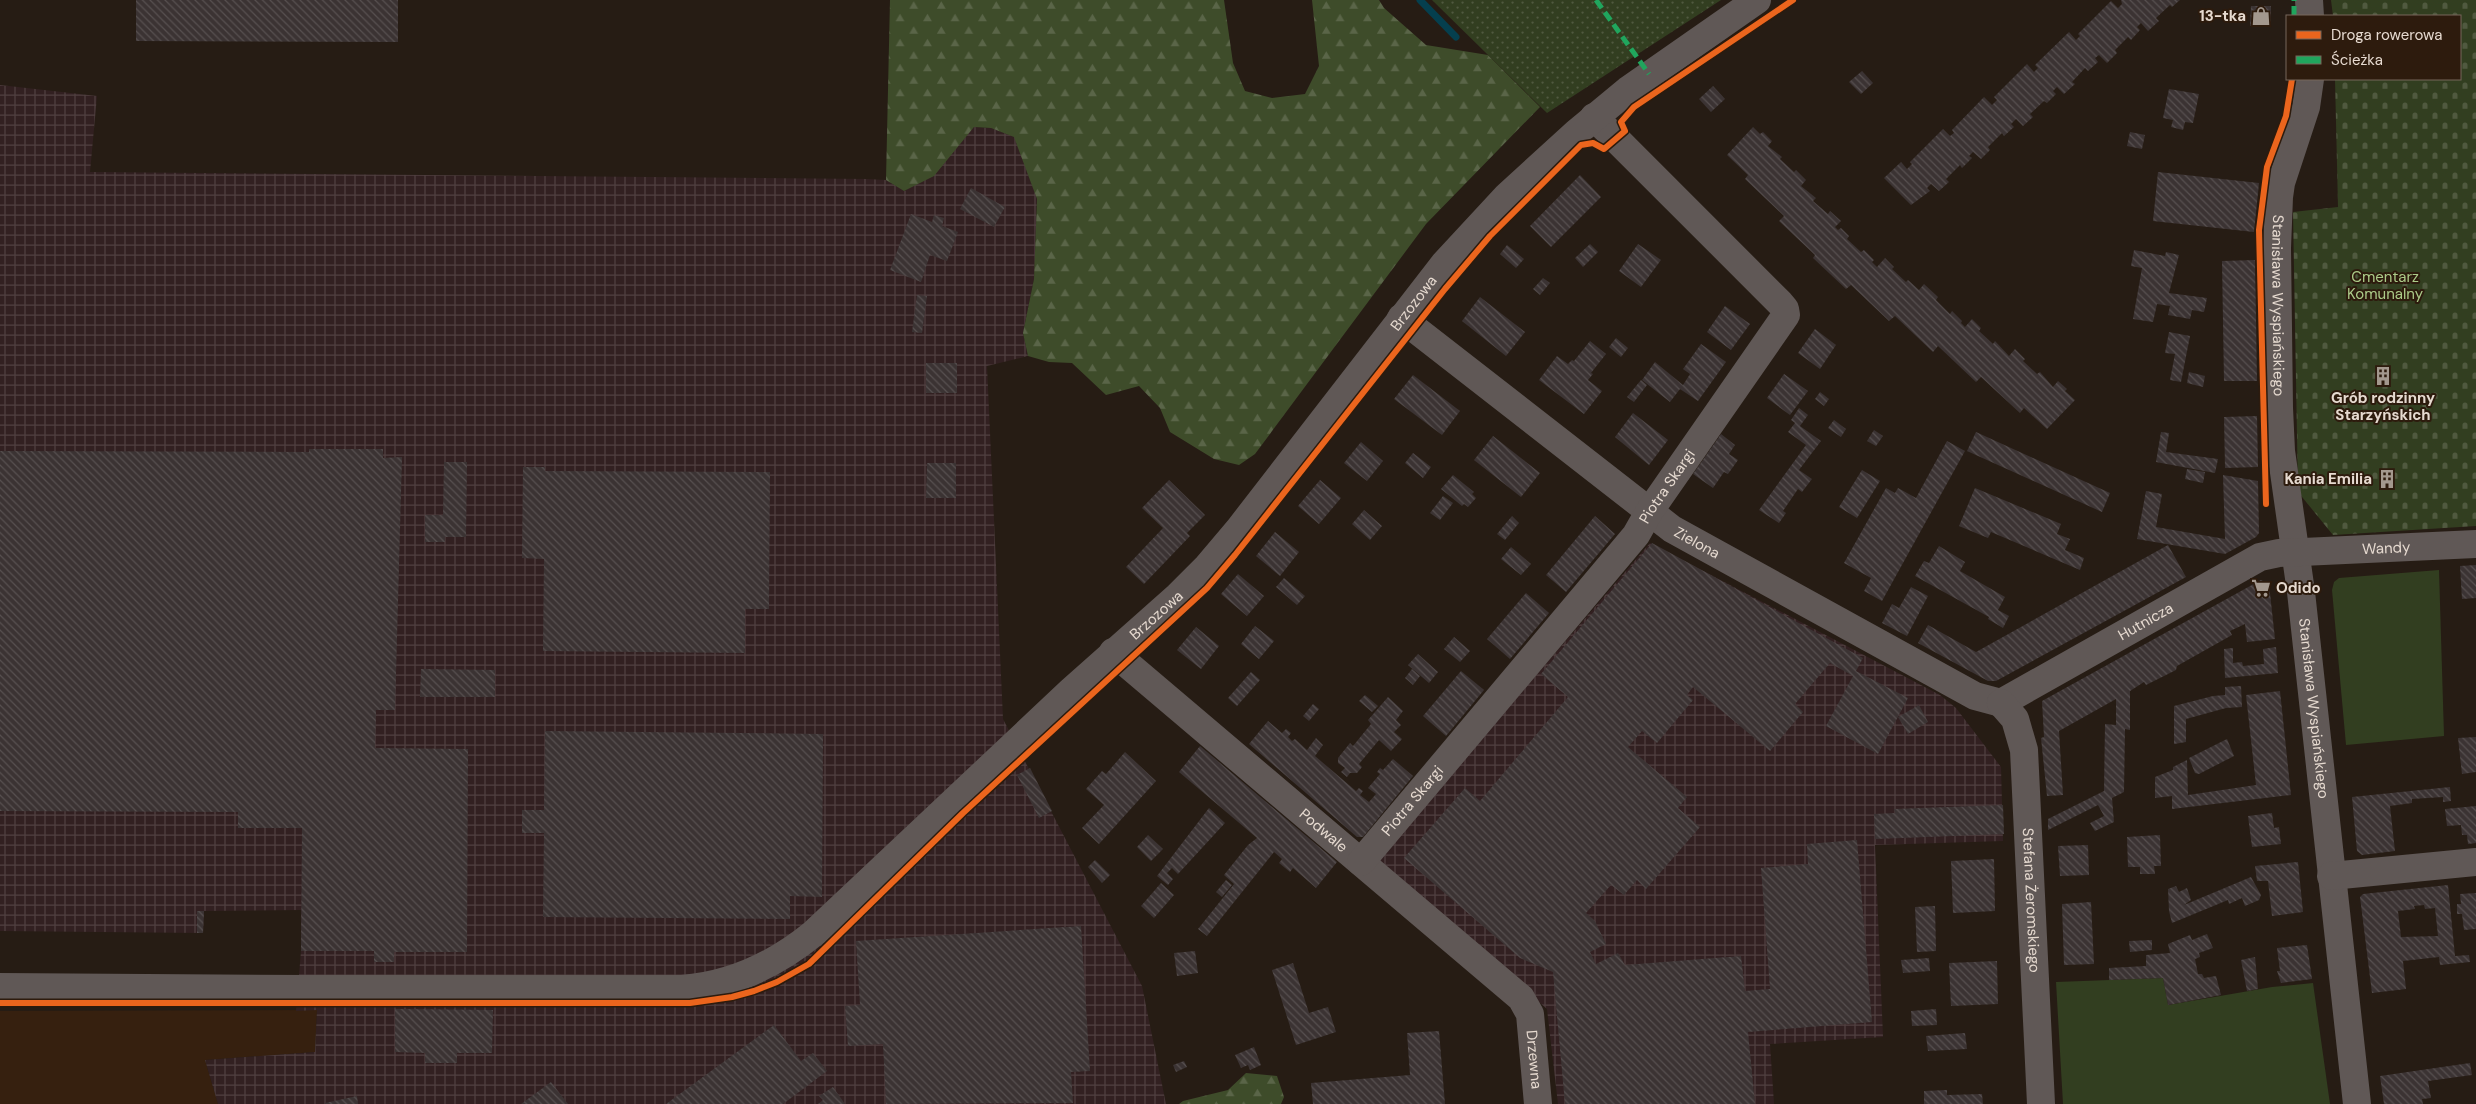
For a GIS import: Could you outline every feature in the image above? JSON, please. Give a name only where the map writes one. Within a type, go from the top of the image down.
[{"type":"street","name":"Brzozowa","points":[[0,987],[312,990],[682,989],[726,982],[763,968],[796,948],[814,932],[1206,568],[1239,529],[1444,264],[1534,170],[1594,117],[1667,61],[1757,0]]},
{"type":"street","points":[[2310,0],[2310,15]]},
{"type":"street","name":"Stanisława Wyspiańskiego","points":[[2310,80],[2306,107],[2281,183],[2277,219],[2281,451],[2296,553],[2357,1104]]},
{"type":"street","name":"Piotra Skargi","points":[[1361,862],[1636,535],[1649,512],[1783,321],[1785,309],[1594,117]]},
{"type":"street","name":"Zielona","points":[[1401,318],[1672,529],[1975,696],[2000,703]]},
{"type":"street","name":"Wandy","points":[[2296,553],[2476,544]]},
{"type":"street","name":"Hutnicza","points":[[2000,703],[2260,557],[2296,553]]},
{"type":"street","name":"Podwale","points":[[1114,652],[1521,998],[1530,1014]]},
{"type":"street","name":"Stefana Żeromskiego","points":[[2000,703],[2015,719],[2024,750],[2041,1104]]},
{"type":"street","points":[[2331,876],[2476,862]]},
{"type":"street","name":"Drzewna","points":[[1530,1014],[1538,1104]]},
{"type":"shaded area","points":[[0,85],[97,96],[90,172],[867,179],[886,180],[905,191],[957,147],[974,127],[991,128],[1015,137],[1037,199],[1034,279],[1023,333],[1028,356],[987,366],[1003,719],[1142,986],[1166,1104],[218,1104],[205,1060],[315,1052],[317,1010],[296,1011],[301,951],[301,910],[204,911],[203,933],[0,931]]},
{"type":"shaded area","points":[[1650,543],[1940,695],[1956,708],[2001,767],[2003,841],[1875,845],[1883,1037],[1770,1044],[1774,1104],[1558,1104],[1547,1009],[1376,861]]},
{"type":"shaded area","points":[[317,1010],[315,1052],[205,1060],[218,1104],[0,1104],[0,1011]]},
{"type":"green space","points":[[890,0],[1224,0],[1233,63],[1245,91],[1272,98],[1305,94],[1319,66],[1312,0],[1379,0],[1384,8],[1426,45],[1488,55],[1540,107],[1426,224],[1255,454],[1239,465],[1214,459],[1170,432],[1160,408],[1139,386],[1106,395],[1072,363],[1049,362],[1028,356],[1023,333],[1034,279],[1037,199],[1014,137],[991,128],[974,127],[934,176],[904,191],[886,180]]},
{"type":"green space","points":[[1432,0],[1721,0],[1547,113]]},
{"type":"green space","name":"Cmentarz Komunalny","points":[[2331,0],[2476,0],[2476,526],[2333,535],[2298,492],[2293,212],[2338,207],[2335,80],[2461,80],[2461,15],[2333,15]]},
{"type":"green space","points":[[2439,570],[2444,736],[2346,745],[2332,590],[2334,582],[2339,578]]},
{"type":"green space","points":[[2163,978],[2168,1005],[2272,987],[2313,983],[2330,1104],[2063,1104],[2056,982]]},
{"type":"green space","points":[[1246,1073],[1277,1076],[1284,1097],[1281,1104],[1179,1104],[1183,1101],[1228,1090]]},
{"type":"building","points":[[136,0],[398,0],[398,42],[136,41]]},
{"type":"building","points":[[2121,0],[2180,0],[2172,7],[2170,5],[2156,18],[2159,21],[2148,31],[2141,23],[2137,27],[2140,30],[2131,40],[2128,37],[2115,50],[2117,53],[2107,63],[2099,55],[2095,58],[2098,62],[2088,71],[2085,68],[2072,82],[2075,84],[2064,94],[2057,87],[2053,91],[2056,94],[2047,103],[2044,101],[2030,114],[2033,117],[2023,126],[2016,119],[2011,124],[2014,127],[2004,136],[2002,133],[1988,147],[1990,150],[1981,159],[1973,152],[1969,156],[1972,158],[1962,168],[1960,165],[1946,179],[1949,182],[1939,191],[1931,184],[1927,188],[1930,191],[1911,205],[1884,178],[1901,162],[1907,169],[1912,164],[1910,162],[1943,129],[1950,136],[1954,133],[1952,130],[1984,97],[1992,105],[1997,100],[1994,97],[2027,64],[2034,72],[2038,68],[2035,65],[2069,32],[2076,40],[2080,36],[2078,34],[2111,1],[2118,8],[2122,4]]},
{"type":"building","name":"13-tka","points":[[2251,6],[2271,6],[2271,27],[2250,26]]},
{"type":"building","points":[[1862,71],[1873,83],[1861,94],[1849,82]]},
{"type":"building","points":[[1713,86],[1725,99],[1711,112],[1699,99]]},
{"type":"building","points":[[2169,89],[2199,94],[2193,123],[2185,122],[2183,130],[2171,127],[2173,120],[2163,118]]},
{"type":"building","points":[[1753,127],[1760,134],[1763,132],[1772,141],[1768,146],[1782,157],[1780,159],[1794,172],[1796,170],[1806,180],[1801,186],[1816,198],[1813,201],[1828,214],[1830,211],[1841,221],[1835,227],[1838,230],[1841,228],[1849,236],[1847,239],[1861,252],[1864,250],[1874,260],[1872,262],[1877,267],[1885,258],[1894,267],[1892,269],[1906,282],[1908,280],[1919,290],[1924,284],[1938,297],[1936,300],[1950,314],[1952,311],[1965,327],[1972,319],[1981,328],[1979,331],[1993,344],[1995,341],[2009,356],[2015,349],[2025,359],[2023,361],[2037,374],[2040,372],[2053,387],[2058,381],[2075,400],[2047,429],[2024,408],[2020,413],[1981,377],[1976,382],[1938,346],[1933,352],[1895,316],[1889,321],[1851,285],[1846,289],[1813,258],[1815,255],[1779,221],[1784,216],[1745,179],[1748,175],[1727,155]]},
{"type":"building","points":[[2130,132],[2145,135],[2142,149],[2127,146]]},
{"type":"building","points":[[2158,172],[2259,183],[2254,232],[2153,221]]},
{"type":"building","points":[[1580,175],[1601,197],[1551,247],[1530,226]]},
{"type":"building","points":[[971,188],[1005,207],[994,227],[960,209]]},
{"type":"building","points":[[911,214],[932,222],[934,215],[944,218],[942,226],[958,232],[947,261],[930,255],[921,282],[890,270]]},
{"type":"building","points":[[1590,244],[1598,252],[1583,267],[1575,258]]},
{"type":"building","points":[[1638,244],[1661,260],[1641,287],[1619,271]]},
{"type":"building","points":[[1507,245],[1524,259],[1516,268],[1500,254]]},
{"type":"building","points":[[2134,250],[2165,256],[2166,252],[2179,255],[2169,293],[2207,298],[2204,312],[2192,310],[2190,319],[2168,315],[2170,306],[2157,304],[2153,322],[2133,319],[2142,268],[2131,266]]},
{"type":"building","points":[[2255,260],[2257,381],[2224,381],[2222,261]]},
{"type":"building","points":[[1543,278],[1550,283],[1540,295],[1533,289]]},
{"type":"building","points":[[917,295],[927,296],[922,333],[912,332]]},
{"type":"building","points":[[1480,297],[1525,332],[1506,356],[1462,321]]},
{"type":"building","points":[[1725,306],[1750,324],[1731,350],[1707,332]]},
{"type":"building","points":[[1815,329],[1836,345],[1820,369],[1798,353]]},
{"type":"building","points":[[2169,332],[2190,336],[2181,382],[2170,380],[2175,354],[2165,353]]},
{"type":"building","points":[[1616,338],[1628,348],[1621,357],[1609,347]]},
{"type":"building","points":[[1590,341],[1606,354],[1591,373],[1593,374],[1588,380],[1602,391],[1584,414],[1539,380],[1557,356],[1568,364],[1572,360],[1574,361]]},
{"type":"building","points":[[1701,344],[1726,362],[1698,401],[1680,389],[1670,402],[1642,380],[1655,362],[1683,385],[1690,374],[1683,369]]},
{"type":"building","points":[[926,363],[957,363],[957,393],[926,393]]},
{"type":"building","name":"Grób rodzinny Starzyńskich","points":[[2386,370],[2389,376],[2381,381],[2377,375]]},
{"type":"building","points":[[2189,372],[2205,376],[2203,387],[2187,383]]},
{"type":"building","points":[[1784,374],[1808,391],[1790,415],[1767,398]]},
{"type":"building","points":[[1413,375],[1460,411],[1442,435],[1394,399]]},
{"type":"building","points":[[1641,380],[1647,385],[1634,402],[1627,397]]},
{"type":"building","points":[[1820,392],[1829,399],[1824,406],[1815,399]]},
{"type":"building","points":[[1799,408],[1808,415],[1800,426],[1821,441],[1799,470],[1812,479],[1802,492],[1798,489],[1783,511],[1786,513],[1779,523],[1759,510],[1806,445],[1788,432],[1795,423],[1791,420]]},
{"type":"building","points":[[1633,413],[1668,440],[1649,465],[1615,437]]},
{"type":"building","points":[[2257,416],[2258,467],[2225,468],[2224,417]]},
{"type":"building","points":[[1834,420],[1846,429],[1841,437],[1828,428]]},
{"type":"building","points":[[1874,430],[1883,436],[1876,446],[1867,441]]},
{"type":"building","points":[[1976,432],[2110,493],[2102,512],[1967,451]]},
{"type":"building","points":[[2161,432],[2169,433],[2166,452],[2218,459],[2215,473],[2156,462]]},
{"type":"building","points":[[1721,434],[1735,445],[1729,454],[1738,460],[1728,474],[1724,472],[1713,488],[1693,474]]},
{"type":"building","points":[[1493,436],[1540,473],[1521,497],[1474,460]]},
{"type":"building","points":[[1947,441],[1965,451],[1882,601],[1864,591],[1871,578],[1844,563],[1886,488],[1895,493],[1898,488],[1916,498]]},
{"type":"building","points":[[1361,442],[1383,461],[1367,481],[1344,463]]},
{"type":"building","points":[[309,449],[383,449],[383,458],[402,457],[395,710],[376,710],[375,748],[468,749],[467,952],[394,952],[394,962],[374,962],[374,951],[301,951],[302,828],[238,828],[238,812],[0,811],[0,451],[309,452]]},
{"type":"building","points":[[1413,453],[1431,467],[1423,478],[1405,463]]},
{"type":"building","points":[[444,462],[467,462],[466,537],[445,537],[445,542],[425,542],[425,515],[443,515]]},
{"type":"building","points":[[927,463],[956,463],[956,498],[926,498]]},
{"type":"building","points":[[523,467],[545,467],[545,471],[770,472],[769,609],[745,609],[745,653],[543,651],[544,559],[522,558]]},
{"type":"building","points":[[2187,469],[2205,472],[2203,483],[2185,479]]},
{"type":"building","points":[[1862,470],[1880,481],[1857,518],[1839,507]]},
{"type":"building","points":[[1453,475],[1474,492],[1472,494],[1476,498],[1468,507],[1464,504],[1462,506],[1441,489]]},
{"type":"building","points":[[2223,475],[2258,481],[2259,533],[2256,537],[2225,554],[2137,539],[2146,491],[2162,494],[2156,527],[2225,539]]},
{"type":"building","points":[[1169,480],[1205,515],[1187,533],[1190,536],[1144,584],[1126,567],[1163,528],[1142,508]]},
{"type":"building","points":[[1320,480],[1341,498],[1319,524],[1298,506]]},
{"type":"building","points":[[1975,488],[2061,524],[2057,534],[2070,539],[2065,550],[2084,558],[2080,570],[1991,532],[1988,538],[1959,526]]},
{"type":"building","points":[[1443,496],[1453,503],[1440,520],[1430,513]]},
{"type":"building","points":[[1364,510],[1382,526],[1370,540],[1352,524]]},
{"type":"building","points":[[1512,516],[1519,523],[1505,540],[1497,534]]},
{"type":"building","points":[[1595,516],[1615,534],[1566,592],[1546,575]]},
{"type":"building","points":[[1275,532],[1299,552],[1280,576],[1256,556]]},
{"type":"building","points":[[1652,543],[1863,658],[1856,671],[1908,698],[1878,754],[1826,726],[1853,676],[1830,663],[1795,704],[1803,712],[1770,751],[1693,687],[1687,695],[1693,700],[1657,743],[1642,731],[1628,747],[1687,797],[1678,808],[1700,827],[1646,889],[1637,880],[1624,895],[1611,885],[1586,913],[1595,921],[1606,944],[1590,952],[1596,964],[1618,953],[1625,965],[1741,956],[1745,991],[1770,989],[1761,868],[1808,864],[1807,844],[1857,840],[1872,1022],[1748,1032],[1755,1104],[1565,1104],[1553,972],[1520,958],[1404,858],[1465,788],[1480,801],[1568,697],[1541,674]]},
{"type":"building","points":[[2168,545],[2186,577],[1996,681],[1988,681],[1918,643],[1928,625],[1976,652]]},
{"type":"building","points":[[1939,546],[1965,562],[1960,571],[2005,597],[1998,610],[2009,616],[2003,628],[1988,619],[1989,617],[1915,576],[1924,561],[1929,563]]},
{"type":"building","points":[[1511,547],[1531,564],[1521,575],[1501,559]]},
{"type":"building","points":[[2476,565],[2476,598],[2462,599],[2460,566]]},
{"type":"building","points":[[1238,574],[1264,596],[1247,616],[1221,594]]},
{"type":"building","points":[[1284,578],[1305,596],[1297,605],[1276,587]]},
{"type":"building","points":[[2261,580],[2269,584],[2275,639],[2247,642],[2245,624],[2230,631],[2232,635],[2177,666],[2176,670],[2146,685],[2144,682],[2130,691],[2130,730],[2125,729],[2124,792],[2112,798],[2114,822],[2095,831],[2090,823],[2104,816],[2098,805],[2048,830],[2048,819],[2104,791],[2105,724],[2116,725],[2116,699],[2059,731],[2063,795],[2047,796],[2041,738],[2044,737],[2042,701]]},
{"type":"building","points":[[1911,587],[1928,596],[1907,636],[1882,623],[1892,604],[1899,608]]},
{"type":"building","points":[[1526,593],[1549,613],[1510,659],[1487,639]]},
{"type":"building","points":[[1255,626],[1274,641],[1259,659],[1241,644]]},
{"type":"building","points":[[1196,627],[1219,646],[1201,669],[1177,650]]},
{"type":"building","points":[[1454,637],[1470,651],[1460,662],[1444,649]]},
{"type":"building","points":[[2276,647],[2278,673],[2225,678],[2224,649],[2233,648],[2233,663],[2242,662],[2243,666],[2264,664],[2263,649]]},
{"type":"building","points":[[1418,654],[1438,672],[1429,683],[1408,665]]},
{"type":"building","points":[[421,669],[495,670],[495,697],[420,697]]},
{"type":"building","points":[[1412,669],[1420,676],[1413,685],[1405,678]]},
{"type":"building","points":[[1461,671],[1484,690],[1446,736],[1423,716]]},
{"type":"building","points":[[1251,672],[1260,680],[1237,706],[1228,698]]},
{"type":"building","points":[[2241,686],[2242,707],[2226,708],[2186,719],[2186,742],[2174,744],[2174,706],[2213,696],[2225,695],[2225,687]]},
{"type":"building","points":[[2280,691],[2291,795],[2172,809],[2172,796],[2155,798],[2155,777],[2173,770],[2173,767],[2187,760],[2188,795],[2256,785],[2246,695]]},
{"type":"building","points":[[1365,695],[1378,706],[1372,712],[1359,701]]},
{"type":"building","points":[[1388,697],[1403,711],[1396,720],[1401,725],[1394,732],[1402,739],[1391,751],[1379,740],[1359,764],[1362,767],[1357,773],[1350,773],[1347,777],[1341,772],[1345,768],[1338,763],[1338,758],[1350,743],[1353,746],[1371,724],[1368,720]]},
{"type":"building","points":[[1313,704],[1319,709],[1309,721],[1303,716]]},
{"type":"building","points":[[1919,705],[1928,722],[1908,734],[1898,717]]},
{"type":"building","points":[[1268,721],[1282,733],[1286,729],[1291,733],[1288,737],[1292,741],[1295,739],[1307,750],[1316,738],[1323,745],[1315,756],[1356,791],[1359,788],[1363,791],[1360,795],[1369,802],[1376,794],[1368,788],[1380,774],[1377,772],[1380,768],[1383,770],[1393,759],[1413,776],[1363,837],[1357,837],[1249,744]]},
{"type":"building","points":[[545,731],[823,734],[822,897],[790,896],[790,919],[543,917],[544,833],[522,833],[522,810],[544,810]]},
{"type":"building","points":[[2476,737],[2476,772],[2462,774],[2458,738]]},
{"type":"building","points":[[2227,739],[2234,756],[2199,774],[2195,773],[2189,758]]},
{"type":"building","points":[[1200,746],[1337,862],[1316,888],[1293,868],[1290,872],[1279,863],[1282,859],[1274,852],[1207,936],[1198,929],[1234,884],[1224,875],[1248,845],[1257,838],[1179,772]]},
{"type":"building","points":[[1125,752],[1156,781],[1099,844],[1082,828],[1104,805],[1086,789],[1102,771],[1106,774]]},
{"type":"building","points":[[1030,768],[1052,811],[1039,818],[1017,775]]},
{"type":"building","points":[[2450,787],[2451,801],[2443,802],[2443,797],[2412,799],[2412,803],[2390,806],[2395,851],[2362,855],[2357,851],[2352,797]]},
{"type":"building","points":[[2003,805],[2004,834],[1875,839],[1874,814],[1895,813],[1894,809]]},
{"type":"building","points":[[2476,806],[2476,843],[2468,844],[2467,835],[2462,835],[2461,825],[2447,826],[2445,809]]},
{"type":"building","points":[[1209,808],[1225,823],[1178,874],[1172,868],[1167,873],[1173,879],[1168,885],[1157,876]]},
{"type":"building","points":[[2272,813],[2274,828],[2279,827],[2281,844],[2252,847],[2248,816]]},
{"type":"building","points":[[1148,835],[1163,849],[1151,861],[1137,847]]},
{"type":"building","points":[[2160,835],[2161,866],[2154,866],[2155,874],[2140,874],[2140,867],[2128,867],[2127,837]]},
{"type":"building","points":[[2088,845],[2089,875],[2060,876],[2058,846]]},
{"type":"building","points":[[1994,859],[1995,911],[1953,913],[1951,861]]},
{"type":"building","points":[[1095,860],[1110,875],[1102,883],[1088,867]]},
{"type":"building","points":[[2298,862],[2303,912],[2272,916],[2268,881],[2257,881],[2255,866]]},
{"type":"building","points":[[2251,877],[2261,895],[2259,900],[2245,906],[2242,898],[2229,904],[2228,900],[2172,923],[2169,911],[2168,889],[2176,886],[2179,892],[2187,888],[2191,900],[2184,905]]},
{"type":"building","points":[[1226,880],[1232,885],[1222,897],[1216,892]]},
{"type":"building","points":[[1161,883],[1174,895],[1154,918],[1141,906]]},
{"type":"building","points":[[2448,885],[2455,956],[2469,955],[2470,962],[2440,965],[2439,957],[2403,961],[2406,989],[2372,993],[2360,897],[2363,894]],"holes":[[[2424,905],[2425,909],[2435,908],[2438,936],[2401,937],[2398,911],[2415,909],[2414,906]]]},
{"type":"building","points":[[2476,893],[2476,929],[2464,930],[2462,914],[2457,914],[2457,904],[2461,904],[2460,894]]},
{"type":"building","points":[[2091,902],[2094,964],[2064,965],[2062,904]]},
{"type":"building","points":[[1935,906],[1936,951],[1917,952],[1915,907]]},
{"type":"building","points":[[197,911],[204,911],[203,933],[197,933]]},
{"type":"building","points":[[1081,926],[1090,1071],[1071,1072],[1073,1103],[886,1104],[883,1044],[848,1046],[845,1006],[860,1005],[856,941]]},
{"type":"building","points":[[2207,934],[2213,948],[2199,953],[2200,957],[2195,959],[2198,974],[2202,974],[2204,978],[2216,976],[2221,995],[2168,1005],[2163,978],[2109,980],[2109,968],[2146,966],[2146,955],[2170,953],[2168,944],[2190,935],[2192,940]]},
{"type":"building","points":[[2152,940],[2152,950],[2130,952],[2129,941]]},
{"type":"building","points":[[2307,945],[2312,979],[2281,983],[2277,971],[2280,971],[2277,948]]},
{"type":"building","points":[[1195,951],[1198,973],[1177,976],[1174,953]]},
{"type":"building","points":[[2255,957],[2258,989],[2247,991],[2241,960]]},
{"type":"building","points":[[1929,958],[1930,971],[1903,973],[1901,960]]},
{"type":"building","points":[[1997,961],[1998,1004],[1951,1006],[1949,963]]},
{"type":"building","points":[[1293,963],[1309,1013],[1328,1007],[1336,1032],[1296,1045],[1272,970]]},
{"type":"building","points":[[395,1009],[493,1010],[492,1053],[457,1053],[457,1063],[425,1063],[425,1053],[395,1052]]},
{"type":"building","points":[[1936,1009],[1937,1025],[1912,1026],[1911,1011]]},
{"type":"building","points":[[774,1025],[801,1061],[813,1053],[827,1071],[783,1104],[666,1104]]},
{"type":"building","points":[[1439,1031],[1445,1104],[1313,1104],[1311,1083],[1410,1075],[1407,1033]]},
{"type":"building","points":[[1965,1033],[1967,1049],[1928,1051],[1926,1036]]},
{"type":"building","points":[[1254,1047],[1261,1065],[1250,1070],[1248,1065],[1241,1068],[1235,1055]]},
{"type":"building","points":[[1184,1061],[1187,1067],[1176,1072],[1173,1065]]},
{"type":"building","points":[[2470,1063],[2472,1075],[2428,1081],[2431,1098],[2422,1099],[2423,1104],[2384,1104],[2380,1076]]},
{"type":"building","points":[[551,1082],[568,1104],[521,1104]]},
{"type":"building","points":[[833,1087],[845,1104],[818,1104],[823,1100],[819,1096]]},
{"type":"building","points":[[1947,1090],[1947,1095],[1982,1094],[1983,1104],[1924,1104],[1924,1091]]},
{"type":"building","points":[[357,1096],[358,1104],[325,1104],[325,1103]]},
{"type":"waterway","points":[[1420,0],[1456,37]]},
{"type":"marked path","points":[[1596,0],[1649,74]]},
{"type":"marked path","points":[[2294,0],[2294,15]]},
{"type":"cycle path","points":[[0,1003],[690,1003],[732,997],[777,982],[809,964],[963,813],[1207,588],[1445,289],[1490,236],[1581,145],[1593,143],[1604,149],[1625,131],[1621,122],[1634,107],[1793,0]]},
{"type":"cycle path","points":[[2266,504],[2259,230],[2267,167],[2286,116],[2292,80]]},
{"type":"place","name":"13-tka","points":[[2261,16]]},
{"type":"place","name":"Grób rodzinny Starzyńskich","points":[[2383,376]]},
{"type":"place","name":"Kania Emilia","points":[[2387,479]]},
{"type":"place","name":"Odido","points":[[2261,588]]}]
